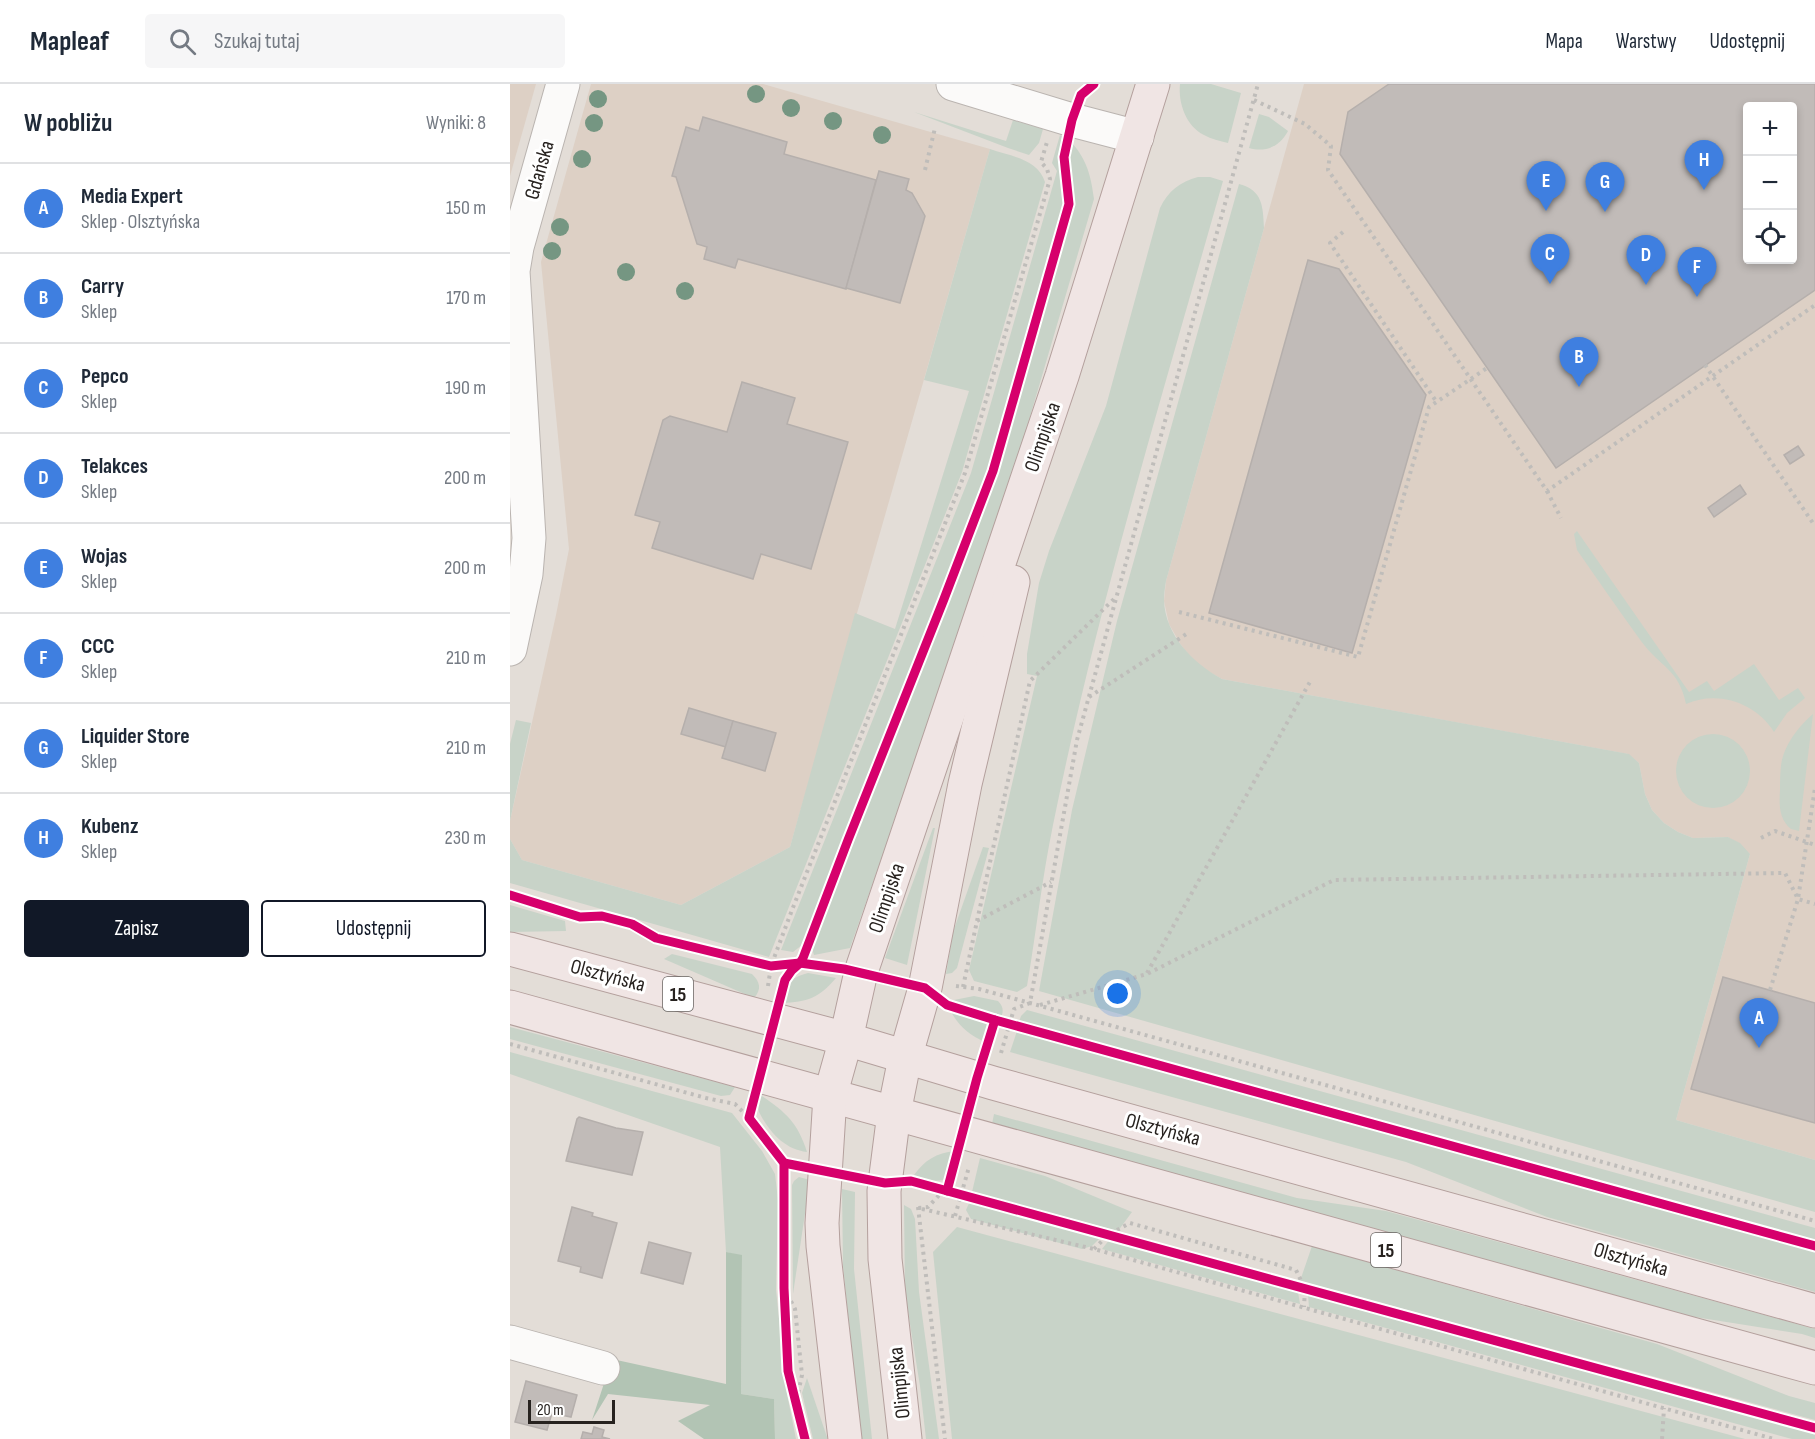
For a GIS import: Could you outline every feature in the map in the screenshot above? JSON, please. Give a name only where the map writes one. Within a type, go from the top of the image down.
[{"type":"main road","name":"Olimpijska","points":[[844,1439],[822,1223],[830,1096],[861,972],[1062,376],[1153,84]]},
{"type":"main road","name":"Olimpijska","points":[[905,1439],[885,1259],[884,1191],[894,1113],[905,1058],[925,988],[964,784],[1062,376]]},
{"type":"main road","name":"Olsztyńska","points":[[510,949],[846,1039],[993,1083],[1815,1311]]},
{"type":"main road","name":"15","points":[[510,1007],[1815,1368]]},
{"type":"street","name":"Gdańska","points":[[510,649],[526,574],[529,538],[513,272],[517,247],[563,84]]},
{"type":"street","points":[[953,84],[1137,136]]},
{"type":"street","points":[[510,1342],[603,1368]]},
{"type":"path","points":[[1030,1003],[1077,740],[1258,84]]},
{"type":"path","points":[[1254,100],[1305,124],[1331,146],[1328,170],[1546,491],[1561,518]]},
{"type":"path","points":[[767,989],[771,966],[782,937],[965,473],[1050,179],[1047,169],[1041,162],[1054,114]]},
{"type":"path","points":[[925,170],[935,128]]},
{"type":"path","points":[[1343,232],[1330,243],[1436,401]]},
{"type":"path","points":[[1546,491],[1815,305]]},
{"type":"path","points":[[1705,365],[1815,526]]},
{"type":"path","points":[[1179,612],[1358,657],[1429,406],[1487,368]]},
{"type":"path","points":[[963,987],[1030,681],[1116,597]]},
{"type":"path","points":[[1089,698],[1188,633]]},
{"type":"path","points":[[1147,974],[1311,680]]},
{"type":"path","points":[[1770,990],[1798,899],[1815,788]]},
{"type":"path","points":[[1761,838],[1775,831],[1815,845]]},
{"type":"path","points":[[1039,1005],[1147,974],[1334,880],[1785,873],[1798,899],[1815,904]]},
{"type":"path","points":[[977,921],[1051,882]]},
{"type":"path","points":[[953,986],[979,989],[1039,1005],[1815,1221]]},
{"type":"path","points":[[993,1083],[1005,1023],[1014,1010],[1030,1003]]},
{"type":"path","points":[[1005,1023],[1020,1027]]},
{"type":"path","points":[[510,1044],[735,1104],[749,1118]]},
{"type":"path","points":[[749,1118],[759,1076]]},
{"type":"path","points":[[955,1216],[977,1137]]},
{"type":"path","points":[[918,1208],[928,1207],[944,1188],[973,1198]]},
{"type":"path","points":[[918,1208],[1094,1249],[1774,1439]]},
{"type":"path","points":[[918,1208],[945,1439]]},
{"type":"path","points":[[1094,1249],[1108,1235],[1130,1223],[1296,1270],[1305,1289],[1304,1307]]},
{"type":"path","points":[[1096,1232],[1118,1238]]},
{"type":"path","points":[[784,1277],[785,1312]]},
{"type":"path","points":[[1293,1286],[1316,1292]]},
{"type":"path","points":[[784,1288],[795,1309],[802,1375],[797,1406]]},
{"type":"path","points":[[790,1381],[797,1406]]},
{"type":"path","points":[[1662,1439],[1664,1408]]},
{"type":"shaded area","points":[[510,84],[536,84],[510,176]]},
{"type":"shaded area","points":[[591,84],[763,84],[990,149],[790,847],[681,905],[522,860],[510,839],[510,821],[569,549],[541,262]]},
{"type":"shaded area","points":[[1180,84],[1211,84],[1241,93],[1228,143],[1207,136],[1192,126],[1184,113],[1180,99]]},
{"type":"shaded area","points":[[1304,84],[1815,84],[1815,1160],[1676,1120],[1750,854],[1728,837],[1693,838],[1664,823],[1652,810],[1645,794],[1639,763],[1628,754],[1222,679],[1191,658],[1181,645],[1169,624],[1164,601],[1166,581]]},
{"type":"shaded area","points":[[914,112],[1006,141],[1013,120],[1043,129],[1039,143],[1029,155]]},
{"type":"shaded area","points":[[1259,114],[1269,117],[1288,131],[1277,144],[1261,150],[1249,148]]},
{"type":"shaded area","points":[[1060,135],[1063,137],[1059,155],[1067,203],[987,477],[802,945],[793,952],[781,950],[971,473],[1057,171],[1052,163]]},
{"type":"shaded area","points":[[1072,143],[1088,169],[1094,199],[997,529],[850,948],[814,955],[811,945],[999,463],[1075,200],[1069,156]]},
{"type":"shaded area","points":[[990,149],[1030,163],[1041,174],[1045,182],[962,472],[769,957],[510,883],[510,839],[522,860],[681,905],[790,847],[855,613],[895,629],[969,391],[924,380]]},
{"type":"shaded area","points":[[1198,177],[1210,177],[1223,181],[1110,582],[1070,743],[1049,845],[1027,986],[1017,992],[974,981],[969,970],[1037,676],[1027,674],[1027,654],[1039,583],[1049,551],[1106,406],[1160,208],[1175,188]]},
{"type":"shaded area","points":[[1239,184],[1253,190],[1260,200],[1264,228],[1166,581],[1164,600],[1166,613],[1175,636],[1191,656],[1222,679],[1629,754],[1639,763],[1645,794],[1652,810],[1664,823],[1693,838],[1728,837],[1740,843],[1750,854],[1676,1120],[1815,1160],[1815,1212],[1039,991],[1072,810],[1117,621]]},
{"type":"shaded area","points":[[1577,531],[1689,692],[1707,681],[1714,691],[1754,664],[1779,700],[1798,688],[1805,698],[1787,713],[1774,732],[1757,713],[1735,702],[1711,698],[1686,704],[1679,683],[1641,641],[1577,550],[1574,534]]},
{"type":"shaded area","points":[[1813,714],[1799,831],[1787,825],[1781,811],[1781,766],[1785,751],[1793,737]]},
{"type":"shaded area","points":[[516,720],[531,723],[510,821],[510,744]]},
{"type":"shaded area","points":[[1713,734],[1727,737],[1739,745],[1747,757],[1750,771],[1747,785],[1739,797],[1727,805],[1713,808],[1699,805],[1687,797],[1679,785],[1676,771],[1679,757],[1687,745],[1699,737]]},
{"type":"shaded area","points":[[933,828],[935,828],[907,965],[885,958]]},
{"type":"shaded area","points":[[983,847],[989,848],[957,968],[952,973],[946,974],[953,932]]},
{"type":"shaded area","points":[[510,905],[565,921],[566,931],[510,932]]},
{"type":"shaded area","points":[[672,954],[752,974],[758,983],[758,992],[754,998],[664,959]]},
{"type":"shaded area","points":[[808,973],[836,978],[812,998],[782,1003],[789,983],[796,977]]},
{"type":"shaded area","points":[[974,996],[998,1001],[1003,1013],[1001,1017],[949,1001]]},
{"type":"shaded area","points":[[1027,1010],[1815,1228],[1815,1243],[1019,1022]]},
{"type":"shaded area","points":[[951,1012],[985,1021],[989,1029],[985,1042],[965,1030]]},
{"type":"shaded area","points":[[510,1027],[735,1087],[730,1095],[721,1096],[510,1039]]},
{"type":"shaded area","points":[[1017,1031],[1815,1252],[1815,1292],[1547,1217],[1406,1162],[1010,1052]]},
{"type":"shaded area","points":[[510,1052],[732,1113],[762,1151],[775,1174],[778,1200],[776,1290],[787,1394],[796,1439],[775,1439],[774,1399],[741,1394],[742,1256],[726,1252],[720,1147],[510,1074]]},
{"type":"shaded area","points":[[759,1094],[789,1118],[799,1132],[807,1152],[792,1148],[773,1133],[759,1112]]},
{"type":"shaded area","points":[[994,1114],[1297,1198],[1386,1211],[1815,1329],[1815,1338],[1676,1314],[992,1124]]},
{"type":"shaded area","points":[[955,1151],[947,1178],[935,1181],[914,1175],[932,1158],[942,1153]]},
{"type":"shaded area","points":[[980,1158],[1045,1176],[1132,1212],[1118,1231],[972,1192]]},
{"type":"shaded area","points":[[799,1177],[810,1180],[793,1294],[792,1185]]},
{"type":"shaded area","points":[[842,1189],[855,1192],[854,1269],[872,1439],[861,1439],[843,1266]]},
{"type":"shaded area","points":[[970,1201],[1101,1237],[1092,1246],[1082,1249],[971,1219],[966,1210]]},
{"type":"shaded area","points":[[904,1205],[911,1209],[915,1219],[919,1292],[939,1439],[926,1439],[905,1293]]},
{"type":"shaded area","points":[[957,1227],[1745,1439],[952,1439],[933,1252]]},
{"type":"shaded area","points":[[1110,1239],[1298,1292],[1300,1304],[1102,1249]]},
{"type":"shaded area","points":[[1312,1246],[1657,1344],[1789,1396],[1815,1403],[1815,1420],[1300,1281]]},
{"type":"shaded area","points":[[1308,1295],[1815,1432],[1815,1439],[1792,1439],[1309,1307]]},
{"type":"shaded area","points":[[807,1378],[827,1439],[813,1439],[802,1393]]},
{"type":"green space","points":[[726,1252],[742,1255],[741,1394],[774,1399],[775,1439],[704,1439],[678,1421],[710,1405],[608,1394],[592,1420],[612,1359],[726,1384]]},
{"type":"building","points":[[1389,84],[1815,84],[1815,290],[1556,468],[1340,154],[1348,112]]},
{"type":"building","points":[[703,117],[787,142],[784,154],[876,180],[846,289],[738,259],[735,268],[704,259],[707,247],[697,244],[676,177],[672,176],[686,127],[699,131]]},
{"type":"building","points":[[879,171],[909,179],[906,190],[912,193],[925,216],[900,303],[846,288]]},
{"type":"building","points":[[1308,260],[1339,269],[1426,395],[1352,653],[1209,613]]},
{"type":"building","points":[[742,382],[795,398],[787,424],[848,442],[811,569],[761,554],[753,579],[652,548],[660,522],[635,515],[663,420],[670,416],[727,432]]},
{"type":"building","points":[[1798,446],[1804,455],[1790,464],[1784,455]]},
{"type":"building","points":[[1740,485],[1746,494],[1714,517],[1708,508]]},
{"type":"building","points":[[689,708],[733,721],[726,747],[681,734]]},
{"type":"building","points":[[733,721],[776,733],[765,771],[722,758]]},
{"type":"building","points":[[1723,977],[1815,1003],[1815,1123],[1691,1089]]},
{"type":"building","points":[[579,1117],[616,1128],[643,1132],[632,1175],[566,1161]]},
{"type":"building","points":[[572,1207],[617,1223],[602,1278],[580,1272],[581,1267],[558,1261]]},
{"type":"building","points":[[649,1242],[691,1253],[683,1284],[641,1273]]},
{"type":"building","points":[[526,1381],[577,1395],[571,1417],[552,1413],[547,1430],[515,1422]]},
{"type":"building","points":[[594,1427],[604,1430],[602,1437],[610,1439],[581,1439],[583,1432],[592,1434]]},
{"type":"cycle path","points":[[805,1439],[788,1371],[784,1288],[784,1163],[749,1118],[785,980],[803,958],[993,471],[1069,204],[1064,157],[1072,120],[1081,95],[1094,84]]},
{"type":"cycle path","points":[[510,895],[580,917],[602,916],[632,924],[656,938],[771,966],[800,963],[844,969],[925,988],[947,1005],[995,1020],[1815,1246]]},
{"type":"cycle path","points":[[947,1191],[995,1020]]},
{"type":"cycle path","points":[[784,1163],[885,1183],[911,1181],[1815,1428]]},
{"type":"place","name":"Kubenz","points":[[1704,190]]},
{"type":"place","name":"Wojas","points":[[1546,211]]},
{"type":"place","name":"Liquider Store","points":[[1605,212]]},
{"type":"place","name":"Pepco","points":[[1550,284]]},
{"type":"place","name":"Telakces","points":[[1646,285]]},
{"type":"place","name":"CCC","points":[[1697,297]]},
{"type":"place","name":"Carry","points":[[1579,387]]},
{"type":"place","name":"Media Expert","points":[[1759,1048]]}]
